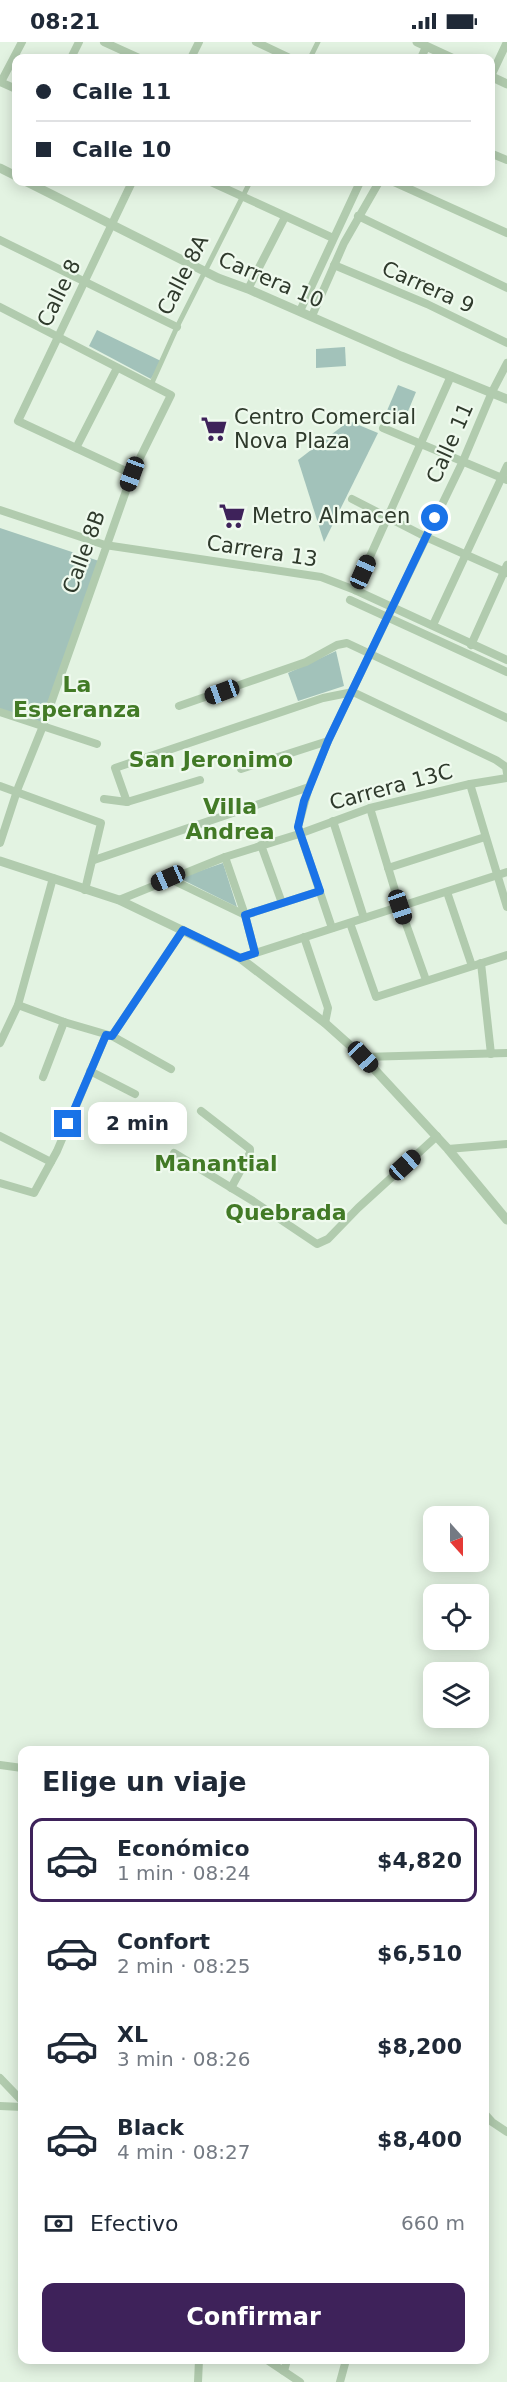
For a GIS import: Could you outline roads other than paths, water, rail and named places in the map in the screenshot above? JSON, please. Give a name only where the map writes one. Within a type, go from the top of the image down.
[{"type":"street","points":[[104,42],[130,54]]},
{"type":"street","points":[[256,42],[282,54]]},
{"type":"street","points":[[417,42],[436,54]]},
{"type":"street","points":[[495,68],[507,42]]},
{"type":"street","points":[[423,54],[426,46]]},
{"type":"street","points":[[1,82],[12,61]]},
{"type":"street","name":"Carrera 10","points":[[35,186],[204,271],[507,399]]},
{"type":"street","name":"Calle 8","points":[[76,448],[18,421],[130,186]]},
{"type":"street","points":[[220,186],[333,238]]},
{"type":"street","name":"Calle 8A","points":[[151,385],[204,271],[248,186]]},
{"type":"street","points":[[300,311],[358,186]]},
{"type":"street","points":[[312,316],[358,216],[377,186]]},
{"type":"street","points":[[403,186],[507,233]]},
{"type":"street","points":[[358,216],[507,288]]},
{"type":"street","points":[[248,289],[285,217]]},
{"type":"street","points":[[0,240],[177,327]]},
{"type":"street","name":"Carrera 9","points":[[334,265],[427,304],[507,343]]},
{"type":"street","points":[[0,318],[2,308],[151,385]]},
{"type":"street","name":"Calle 11","points":[[299,834],[300,816],[309,787],[328,741],[463,461],[492,392],[507,363]]},
{"type":"street","points":[[117,368],[76,448],[132,474]]},
{"type":"street","points":[[355,590],[451,376]]},
{"type":"street","name":"Calle 8B","points":[[43,726],[105,545],[132,474],[171,395],[151,385]]},
{"type":"street","points":[[383,428],[504,479]]},
{"type":"street","points":[[433,625],[466,553],[504,479],[507,466]]},
{"type":"street","points":[[352,499],[426,537],[506,570],[471,645]]},
{"type":"street","name":"Carrera 13","points":[[0,510],[105,545],[321,578],[355,590],[471,645],[507,659]]},
{"type":"street","points":[[350,600],[507,672]]},
{"type":"street","points":[[179,706],[306,662],[337,645],[347,643],[507,718]]},
{"type":"street","points":[[127,802],[115,768],[323,698],[353,693],[496,759],[506,767],[507,773]]},
{"type":"street","points":[[0,712],[97,744]]},
{"type":"street","points":[[0,843],[16,791],[43,726]]},
{"type":"street","points":[[241,769],[328,741]]},
{"type":"street","name":"Carrera 13C","points":[[119,900],[168,878],[225,857],[299,834],[370,808],[470,784],[507,778]]},
{"type":"street","points":[[104,799],[127,802],[200,780]]},
{"type":"street","points":[[470,784],[507,907]]},
{"type":"street","points":[[0,786],[98,822],[102,826],[85,890]]},
{"type":"street","points":[[94,860],[309,787]]},
{"type":"street","points":[[370,808],[400,907],[426,980]]},
{"type":"street","points":[[333,820],[364,918]]},
{"type":"street","points":[[299,834],[332,928]]},
{"type":"street","points":[[388,868],[485,837]]},
{"type":"street","points":[[261,845],[282,903]]},
{"type":"street","points":[[225,857],[255,953]]},
{"type":"street","points":[[0,861],[119,900],[240,958],[325,1023],[363,1057],[437,1136],[507,1220]]},
{"type":"street","points":[[240,958],[507,872]]},
{"type":"street","points":[[168,878],[245,915],[320,891]]},
{"type":"street","points":[[0,1043],[18,1005],[53,879]]},
{"type":"street","points":[[447,892],[472,966]]},
{"type":"street","points":[[350,923],[376,997],[507,955]]},
{"type":"street","points":[[0,1183],[34,1193],[57,1151],[90,1071],[109,1036],[183,930]]},
{"type":"street","points":[[304,937],[328,1008],[325,1023]]},
{"type":"street","points":[[482,963],[491,1054]]},
{"type":"street","points":[[18,1005],[109,1036],[171,1069]]},
{"type":"street","points":[[44,1077],[64,1022]]},
{"type":"street","points":[[363,1057],[507,1053]]},
{"type":"street","points":[[90,1071],[135,1094]]},
{"type":"street","points":[[201,1111],[250,1149],[231,1188]]},
{"type":"street","points":[[0,1136],[51,1162]]},
{"type":"street","points":[[174,1153],[317,1244],[328,1239],[358,1208],[437,1136]]},
{"type":"street","points":[[448,1149],[507,1144]]},
{"type":"street","points":[[0,1765],[18,1767]]},
{"type":"street","points":[[0,2078],[18,2097]]},
{"type":"street","points":[[0,2106],[18,2108]]},
{"type":"street","points":[[489,2119],[507,2132]]},
{"type":"street","points":[[198,2382],[199,2364]]},
{"type":"street","points":[[274,2364],[300,2382]]},
{"type":"street","points":[[285,2371],[287,2364]]},
{"type":"street","points":[[340,2382],[345,2364]]},
{"type":"place","name":"Centro Comercial Nova Plaza","points":[[214,429]]},
{"type":"place","name":"Metro Almacen","points":[[232,516]]},
{"type":"district","name":"La Esperanza","points":[[77,696]]},
{"type":"district","name":"San Jeronimo","points":[[211,759]]},
{"type":"district","name":"Villa Andrea","points":[[230,818]]},
{"type":"district","name":"Manantial","points":[[216,1163]]},
{"type":"district","name":"Quebrada","points":[[286,1212]]}]
